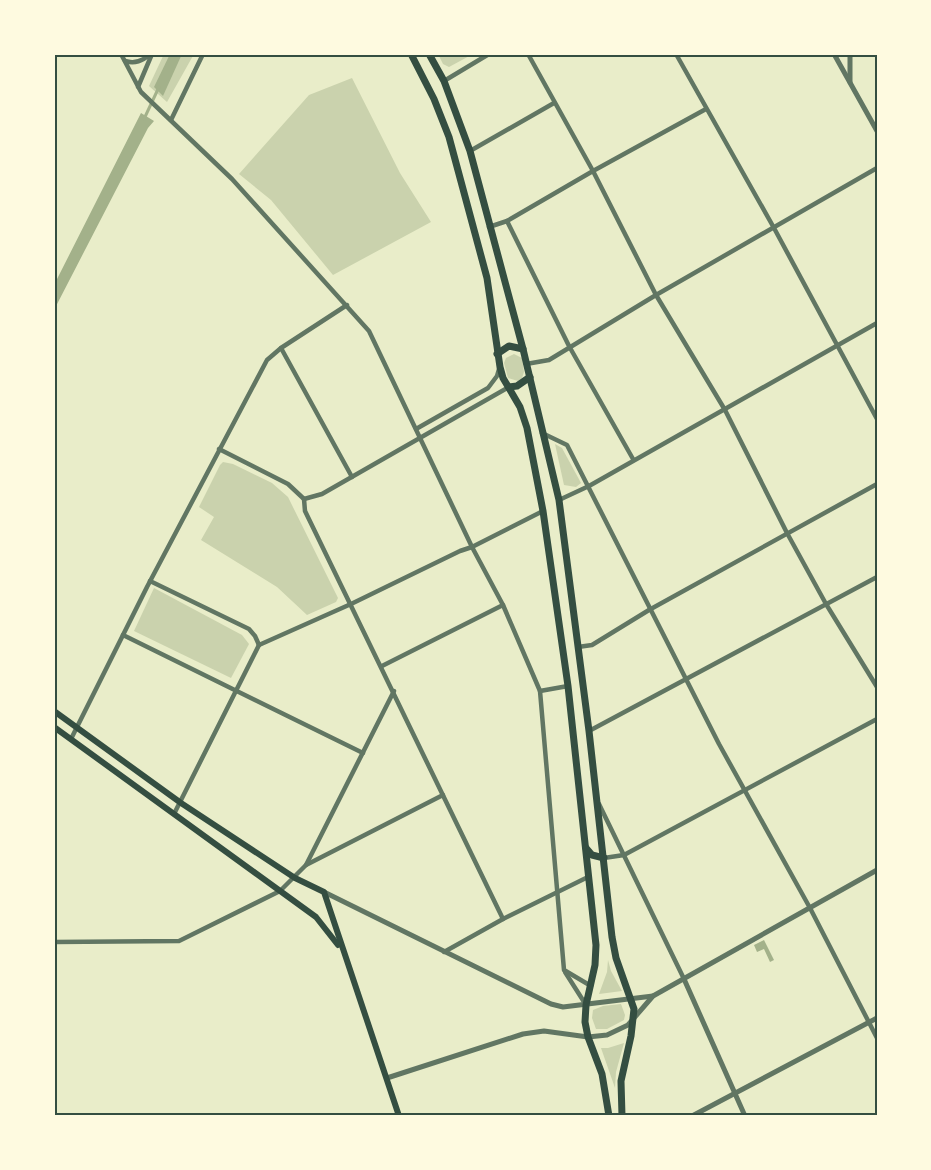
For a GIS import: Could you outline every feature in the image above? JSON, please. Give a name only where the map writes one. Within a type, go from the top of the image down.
[{"type":"main road","points":[[411,54],[434,99],[449,137],[487,278],[500,367],[520,407],[527,428],[543,511],[568,686],[596,945],[595,965],[586,1005],[585,1022],[588,1038],[602,1074],[609,1116]]},
{"type":"main road","points":[[429,54],[444,81],[470,151],[523,349],[559,500],[589,730],[612,937],[616,958],[634,1009],[634,1021],[621,1081],[622,1116]]},
{"type":"main road","points":[[497,354],[509,346],[523,349]]},
{"type":"main road","points":[[509,387],[517,386],[530,377]]},
{"type":"main road","points":[[54,711],[181,803],[295,878],[324,892],[399,1116]]},
{"type":"main road","points":[[54,727],[316,917],[342,950]]},
{"type":"main road","points":[[585,846],[592,855],[604,858]]},
{"type":"street","points":[[121,54],[141,92],[232,179],[348,305],[369,331],[472,547],[503,605],[540,692],[564,970],[586,1005]]},
{"type":"street","points":[[125,61],[132,63],[143,60],[151,54]]},
{"type":"street","points":[[138,87],[151,54]]},
{"type":"street","points":[[171,120],[203,54]]},
{"type":"street","points":[[444,81],[489,54]]},
{"type":"street","points":[[528,54],[593,171],[656,295],[725,410],[787,533],[826,604],[877,687]]},
{"type":"street","points":[[676,54],[774,228],[877,420]]},
{"type":"street","points":[[834,54],[877,131]]},
{"type":"street","points":[[850,54],[850,84]]},
{"type":"street","points":[[470,151],[554,103]]},
{"type":"street","points":[[489,227],[507,221],[706,109]]},
{"type":"street","points":[[526,364],[549,360],[656,295],[877,168]]},
{"type":"street","points":[[507,221],[569,346],[633,459]]},
{"type":"street","points":[[71,739],[150,581],[267,360],[280,348],[348,305]]},
{"type":"street","points":[[559,500],[589,486],[633,459],[713,414],[725,410],[877,323]]},
{"type":"street","points":[[280,348],[352,477]]},
{"type":"street","points":[[416,429],[488,388],[497,376],[500,367]]},
{"type":"street","points":[[304,499],[322,494],[509,387]]},
{"type":"street","points":[[542,433],[567,445],[649,610],[744,790],[810,908],[877,1038]]},
{"type":"street","points":[[219,449],[288,484],[304,499],[305,511],[503,919]]},
{"type":"street","points":[[578,647],[592,645],[649,610],[877,484]]},
{"type":"street","points":[[174,814],[259,645],[472,547],[543,511]]},
{"type":"street","points":[[589,730],[877,577]]},
{"type":"street","points":[[150,581],[249,629],[259,645]]},
{"type":"street","points":[[382,666],[503,605]]},
{"type":"street","points":[[123,635],[363,753]]},
{"type":"street","points":[[540,692],[568,686]]},
{"type":"street","points":[[54,942],[179,941],[280,891],[306,864],[394,691]]},
{"type":"street","points":[[604,858],[624,855],[877,719]]},
{"type":"street","points":[[306,864],[443,795]]},
{"type":"street","points":[[595,796],[684,979],[745,1116]]},
{"type":"street","points":[[324,892],[551,1004],[563,1007],[652,996],[877,870]]},
{"type":"street","points":[[443,952],[588,877]]},
{"type":"street","points":[[564,970],[591,986]]},
{"type":"street","points":[[387,1078],[523,1034],[543,1031],[588,1038],[615,1032],[634,1021],[652,996]]},
{"type":"street","points":[[692,1116],[877,1018]]},
{"type":"shaded area","points":[[164,54],[194,54],[167,102],[149,86]]},
{"type":"shaded area","points":[[170,54],[182,54],[163,96],[154,87]]},
{"type":"shaded area","points":[[438,54],[473,54],[449,67],[443,64]]},
{"type":"shaded area","points":[[352,78],[400,173],[431,222],[333,275],[271,200],[239,174],[309,95]]},
{"type":"shaded area","points":[[141,113],[154,121],[148,128],[54,310],[54,285]]},
{"type":"shaded area","points":[[514,354],[522,358],[524,372],[518,381],[508,378],[504,363],[506,358]]},
{"type":"shaded area","points":[[555,444],[562,448],[581,483],[576,487],[564,485]]},
{"type":"shaded area","points":[[223,462],[233,464],[272,483],[288,497],[338,598],[336,602],[307,615],[277,587],[201,540],[214,517],[199,507]]},
{"type":"shaded area","points":[[154,588],[242,635],[249,644],[231,678],[134,631]]},
{"type":"shaded area","points":[[764,940],[774,960],[770,962],[764,949],[757,952],[754,945]]},
{"type":"shaded area","points":[[608,960],[622,991],[599,994],[607,972]]},
{"type":"shaded area","points":[[621,1004],[625,1015],[624,1020],[607,1029],[596,1029],[592,1018],[593,1010],[603,1006]]},
{"type":"shaded area","points":[[624,1043],[616,1072],[615,1088],[601,1048]]},
{"type":"waterway","points":[[144,119],[159,87]]}]
